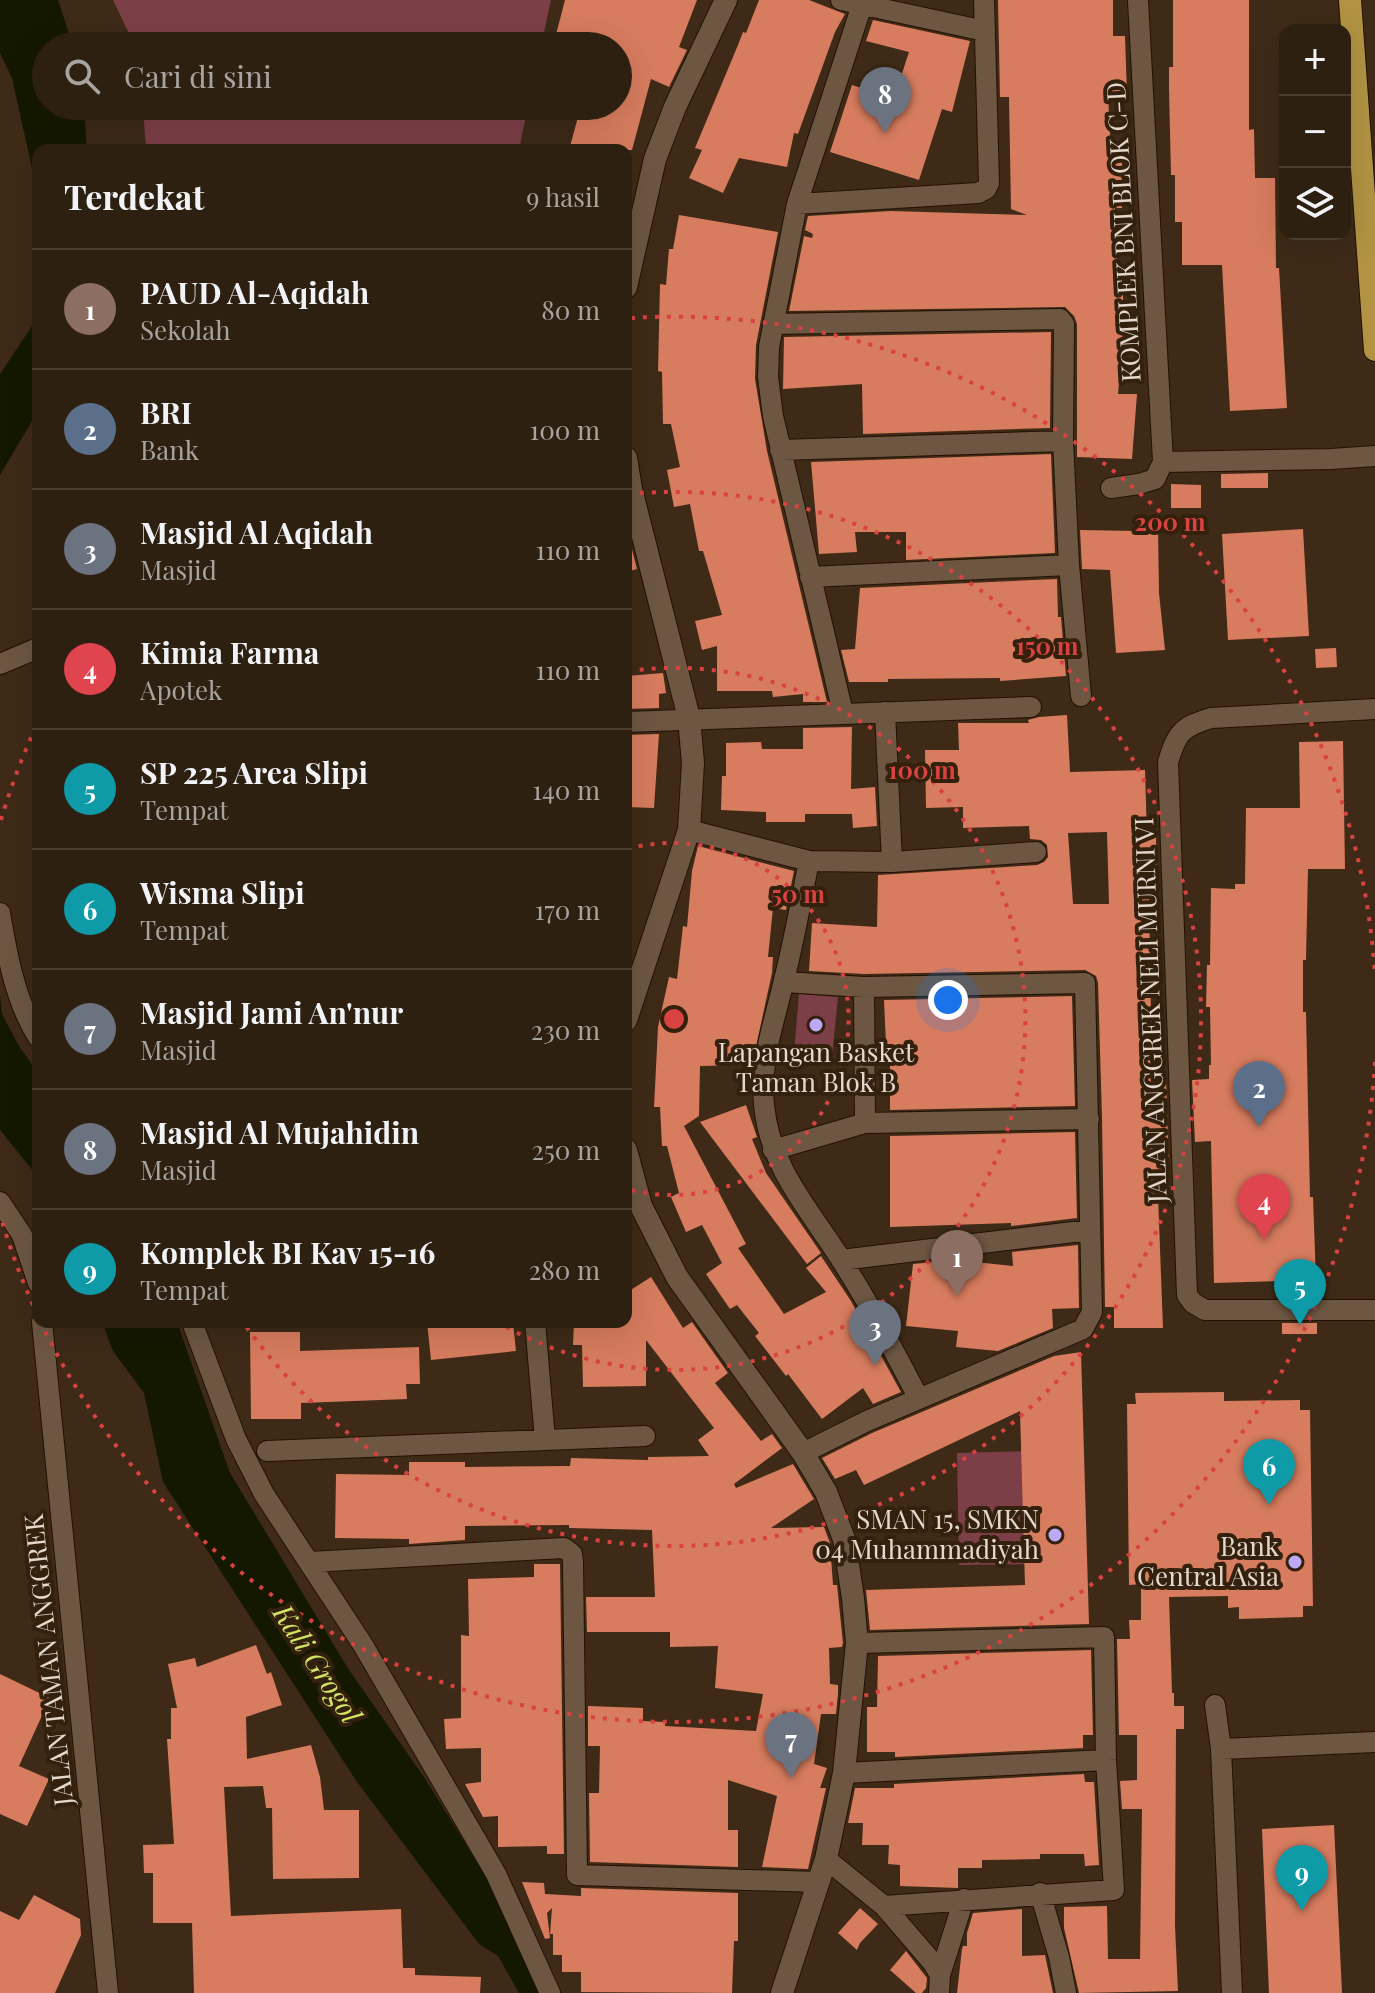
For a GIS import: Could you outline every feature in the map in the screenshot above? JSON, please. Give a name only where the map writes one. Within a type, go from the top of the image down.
[{"type":"highway","points":[[1350,0],[1375,350]]},
{"type":"street","points":[[632,261],[655,159],[675,107],[726,0]]},
{"type":"street","points":[[841,0],[985,31]]},
{"type":"street","points":[[797,204],[978,193],[986,189],[989,183],[984,0]]},
{"type":"street","name":"KOMPLEK BNI BLOK C-D","points":[[1138,0],[1163,462]]},
{"type":"street","points":[[843,713],[780,450],[768,377],[773,324],[797,204],[862,5]]},
{"type":"street","points":[[773,324],[1060,319],[1064,324],[1063,441],[1069,565],[1081,696]]},
{"type":"street","points":[[780,450],[1063,441]]},
{"type":"street","points":[[1111,488],[1155,479],[1163,462],[1375,456]]},
{"type":"street","points":[[632,493],[689,718],[693,763],[689,830],[632,1002]]},
{"type":"street","points":[[810,577],[1069,565]]},
{"type":"street","points":[[0,664],[32,651]]},
{"type":"street","points":[[632,722],[1031,707]]},
{"type":"street","name":"JALAN ANGGREK NELI MURNI VI","points":[[1375,709],[1211,718],[1187,725],[1175,740],[1168,762],[1187,1295],[1205,1310],[1375,1310]]},
{"type":"street","points":[[885,712],[892,862]]},
{"type":"street","points":[[689,830],[809,861],[892,862],[1036,852]]},
{"type":"street","points":[[809,861],[784,982],[771,1022],[764,1063],[764,1106],[773,1150],[814,1223],[841,1260],[919,1399]]},
{"type":"street","points":[[0,913],[20,1001],[32,1027]]},
{"type":"street","points":[[784,982],[864,987],[1085,983],[1092,1312],[1083,1329],[867,1421],[803,1453]]},
{"type":"street","points":[[864,987],[865,1123]]},
{"type":"street","points":[[773,1150],[865,1123],[1089,1119]]},
{"type":"street","points":[[0,1202],[22,1235],[32,1265]]},
{"type":"street","points":[[634,1207],[677,1277],[803,1453],[826,1492],[844,1539],[857,1643],[844,1773],[826,1859],[782,1993]]},
{"type":"street","points":[[841,1260],[1090,1230]]},
{"type":"street","name":"JALAN TAMAN ANGGREK","points":[[43,1328],[108,1993]]},
{"type":"street","points":[[194,1328],[243,1454],[264,1494],[363,1645],[496,1874],[550,1993]]},
{"type":"street","points":[[536,1328],[545,1440]]},
{"type":"street","points":[[267,1451],[645,1436]]},
{"type":"street","points":[[310,1562],[564,1548],[572,1554],[573,1562],[577,1875],[819,1882]]},
{"type":"street","points":[[857,1643],[1104,1637],[1106,1760],[1114,1890],[884,1906]]},
{"type":"street","points":[[1215,1705],[1221,1749],[1232,1993]]},
{"type":"street","points":[[1221,1749],[1375,1742]]},
{"type":"street","points":[[844,1773],[1106,1760]]},
{"type":"street","points":[[826,1859],[884,1906],[933,1963],[940,1984]]},
{"type":"street","points":[[1040,1893],[1066,1993]]},
{"type":"street","points":[[940,1984],[964,1899]]},
{"type":"shaded area","points":[[113,0],[551,0],[544,32],[128,32]]},
{"type":"shaded area","points":[[144,120],[525,120],[520,144],[146,144]]},
{"type":"shaded area","name":"Lapangan Basket Taman Blok B","points":[[799,994],[838,997],[832,1056],[794,1053]]},
{"type":"shaded area","points":[[1032,1451],[1034,1564],[959,1565],[957,1453]]},
{"type":"water","points":[[0,0],[58,0],[68,32],[32,32],[32,120],[85,120],[87,144],[32,144],[32,168],[12,78],[0,53]]},
{"type":"water","points":[[32,326],[32,421],[0,475],[0,374]]},
{"type":"water","points":[[0,995],[2,1014],[32,1064],[32,1170],[0,1130]]},
{"type":"water","name":"Kali Grogol","points":[[104,1328],[179,1328],[230,1473],[349,1670],[426,1780],[513,1920],[544,1993],[519,1993],[498,1956],[479,1944],[357,1782],[163,1482],[144,1393],[113,1351]]},
{"type":"building","points":[[565,0],[697,0],[679,47],[687,50],[669,87],[651,79],[632,150],[632,144],[571,144],[577,120],[632,120],[632,32],[557,32]]},
{"type":"building","points":[[759,0],[809,0],[845,14],[835,32],[798,134],[794,133],[787,167],[739,158],[723,193],[689,178],[702,150],[695,148]]},
{"type":"building","points":[[998,0],[1113,0],[1113,36],[1125,36],[1127,94],[1108,95],[1111,151],[1122,151],[1122,208],[1115,208],[1117,270],[1123,270],[1123,335],[1118,394],[1137,394],[1132,459],[1077,457],[1077,324],[1065,307],[789,311],[804,236],[812,238],[813,234],[805,230],[808,216],[891,211],[1027,215],[1011,209],[1009,97],[1000,97]]},
{"type":"building","points":[[1173,0],[1249,0],[1249,130],[1254,129],[1255,178],[1275,178],[1276,268],[1279,268],[1287,408],[1230,411],[1222,265],[1182,265],[1182,222],[1175,222],[1175,175],[1171,175],[1169,67],[1173,67]]},
{"type":"building","points":[[873,20],[970,41],[952,112],[942,109],[919,180],[830,152],[852,85],[894,98],[909,52],[866,41]]},
{"type":"building","points":[[679,215],[778,232],[756,345],[755,379],[767,451],[827,702],[803,702],[803,694],[773,697],[772,691],[717,691],[717,646],[702,650],[695,621],[722,615],[703,551],[699,551],[690,504],[674,507],[667,470],[680,467],[671,424],[663,424],[662,372],[658,371],[660,284],[666,285],[669,249],[673,249]]},
{"type":"building","points":[[1051,332],[1050,428],[863,434],[862,384],[783,389],[784,337]]},
{"type":"building","points":[[1051,454],[1055,553],[906,560],[906,532],[855,532],[857,552],[819,554],[811,462]]},
{"type":"building","points":[[1268,473],[1268,488],[1221,488],[1221,474]]},
{"type":"building","points":[[1171,484],[1201,485],[1201,508],[1171,508]]},
{"type":"building","points":[[1136,528],[1158,528],[1159,593],[1165,650],[1116,653],[1110,570],[1082,569],[1080,530],[1136,531]]},
{"type":"building","points":[[1303,529],[1309,636],[1228,640],[1222,534]]},
{"type":"building","points":[[632,549],[637,569],[632,570]]},
{"type":"building","points":[[1057,579],[1058,617],[1061,617],[1066,676],[1000,681],[1000,678],[849,682],[841,650],[855,649],[860,588]]},
{"type":"building","points":[[1336,648],[1337,667],[1316,668],[1315,649]]},
{"type":"building","points":[[663,673],[666,693],[659,694],[659,708],[632,709],[632,676]]},
{"type":"building","points":[[1067,715],[1070,772],[1145,770],[1147,837],[1156,836],[1157,894],[1149,894],[1151,1018],[1158,1018],[1159,1081],[1166,1081],[1170,1195],[1158,1195],[1163,1328],[1114,1328],[1114,1307],[1105,1307],[1096,976],[1085,970],[864,974],[809,971],[812,923],[877,927],[878,875],[1037,865],[1044,862],[1048,857],[1047,845],[1041,840],[1030,839],[1029,826],[963,828],[963,807],[926,808],[925,750],[959,750],[958,723],[1029,723],[1028,720]],"holes":[[[1107,832],[1109,904],[1073,904],[1068,833]]]},
{"type":"building","points":[[852,727],[851,789],[875,787],[877,826],[853,828],[852,814],[805,814],[805,822],[766,822],[766,812],[721,810],[722,776],[726,776],[726,743],[761,742],[762,749],[803,749],[803,728]]},
{"type":"building","points":[[659,734],[654,808],[632,807],[632,735]]},
{"type":"building","points":[[1343,741],[1345,869],[1308,869],[1306,960],[1303,960],[1310,1197],[1313,1197],[1316,1280],[1214,1283],[1211,1141],[1195,1142],[1192,1080],[1209,1079],[1211,1065],[1210,1007],[1206,1007],[1211,888],[1235,889],[1235,884],[1245,884],[1246,808],[1300,808],[1299,742]]},
{"type":"building","points":[[698,846],[794,871],[786,910],[773,908],[768,957],[773,957],[772,973],[752,1065],[700,1066],[699,1116],[684,1126],[746,1244],[738,1248],[784,1314],[826,1292],[806,1268],[821,1256],[851,1301],[901,1392],[873,1404],[863,1388],[822,1419],[755,1336],[759,1333],[737,1305],[730,1309],[706,1274],[722,1263],[702,1225],[686,1232],[671,1197],[679,1193],[667,1146],[662,1146],[660,1107],[654,1107],[658,1027],[669,977],[677,979]]},
{"type":"building","points":[[1072,996],[1075,1106],[890,1110],[890,1044],[886,1044],[884,1000]]},
{"type":"building","points":[[746,1105],[757,1137],[752,1139],[766,1173],[821,1253],[807,1264],[700,1122]]},
{"type":"building","points":[[1075,1132],[1077,1218],[1011,1226],[1011,1223],[890,1227],[890,1136]]},
{"type":"building","points":[[1078,1245],[1079,1308],[1052,1309],[1053,1328],[998,1351],[956,1347],[958,1331],[906,1326],[913,1264],[935,1262],[965,1265],[965,1261],[1013,1266],[1012,1252]]},
{"type":"building","points":[[651,1277],[683,1328],[692,1322],[728,1373],[715,1383],[761,1441],[772,1434],[782,1448],[734,1484],[736,1488],[793,1464],[814,1499],[771,1528],[824,1527],[830,1543],[833,1585],[837,1585],[843,1643],[842,1647],[829,1648],[830,1684],[838,1685],[838,1694],[836,1714],[821,1714],[814,1764],[827,1768],[820,1788],[826,1788],[808,1869],[762,1867],[777,1796],[728,1780],[728,1830],[738,1830],[738,1867],[590,1862],[589,1793],[599,1793],[600,1746],[588,1746],[588,1706],[643,1708],[643,1721],[665,1722],[665,1726],[756,1731],[763,1694],[715,1688],[718,1646],[670,1647],[670,1632],[587,1632],[586,1597],[655,1597],[652,1530],[569,1528],[569,1525],[465,1526],[465,1540],[409,1544],[409,1539],[335,1538],[336,1474],[409,1475],[409,1462],[465,1462],[465,1467],[570,1466],[571,1458],[648,1460],[648,1457],[709,1456],[698,1440],[714,1428],[646,1340],[646,1386],[583,1387],[582,1345],[573,1345],[574,1328],[632,1328],[632,1289]]},
{"type":"building","points":[[1282,1323],[1317,1323],[1317,1334],[1282,1334]]},
{"type":"building","points":[[428,1328],[514,1328],[516,1351],[431,1360]]},
{"type":"building","points":[[250,1332],[300,1332],[300,1351],[419,1347],[420,1384],[406,1384],[407,1399],[301,1403],[301,1419],[251,1419]]},
{"type":"building","name":"SMAN 15, SMKN 04 Muhammadiyah","points":[[1081,1352],[1089,1624],[870,1630],[866,1590],[1025,1585],[1020,1411],[864,1485],[856,1470],[835,1479],[822,1458],[872,1433],[1054,1356]]},
{"type":"building","points":[[1224,1392],[1224,1401],[1300,1400],[1300,1410],[1310,1410],[1313,1606],[1303,1606],[1303,1617],[1239,1619],[1239,1607],[1228,1608],[1228,1596],[1169,1597],[1172,1693],[1174,1706],[1184,1706],[1184,1729],[1176,1729],[1175,1926],[1178,1991],[1079,1993],[1064,1928],[1064,1907],[1107,1906],[1108,1959],[1140,1959],[1142,1809],[1122,1809],[1120,1781],[1137,1780],[1137,1735],[1119,1735],[1117,1639],[1130,1639],[1129,1620],[1141,1620],[1141,1584],[1129,1585],[1127,1404],[1136,1404],[1135,1393]]},
{"type":"building","points":[[534,1564],[560,1564],[564,1854],[547,1854],[547,1846],[498,1847],[498,1816],[483,1817],[465,1784],[481,1782],[481,1748],[446,1749],[444,1719],[461,1718],[461,1635],[469,1636],[468,1579],[534,1577]]},
{"type":"building","points":[[256,1645],[267,1674],[271,1672],[282,1705],[246,1717],[247,1759],[311,1745],[320,1777],[324,1810],[359,1810],[359,1878],[273,1879],[272,1808],[266,1808],[263,1786],[224,1787],[231,1916],[401,1909],[403,1968],[415,1968],[415,1975],[481,1977],[480,1993],[194,1993],[192,1923],[153,1923],[153,1873],[144,1873],[143,1845],[174,1844],[167,1739],[171,1739],[171,1708],[177,1708],[168,1664],[195,1658],[197,1667]]},
{"type":"building","points":[[1091,1650],[1093,1735],[1083,1735],[1083,1748],[895,1757],[895,1752],[867,1752],[867,1707],[877,1707],[878,1656]]},
{"type":"building","points":[[0,1674],[50,1698],[19,1766],[49,1779],[27,1826],[0,1814]]},
{"type":"building","points":[[1084,1774],[1085,1782],[1094,1782],[1099,1865],[1085,1866],[1084,1854],[1040,1854],[1040,1859],[982,1860],[982,1868],[958,1868],[958,1888],[900,1886],[900,1865],[888,1864],[889,1845],[862,1845],[863,1823],[848,1823],[855,1788]]},
{"type":"building","points":[[1334,1825],[1342,1993],[1269,1993],[1262,1829]]},
{"type":"building","points":[[522,1882],[544,1883],[545,1894],[581,1896],[581,1888],[738,1893],[738,1941],[734,1941],[732,1993],[581,1992],[581,1972],[562,1972],[562,1955],[553,1955],[553,1934],[550,1934],[552,1908],[547,1913],[550,1938],[545,1939]]},
{"type":"building","points":[[34,1895],[80,1919],[81,1935],[55,1993],[0,1993],[0,1911],[19,1920]]},
{"type":"building","points":[[860,1908],[878,1924],[857,1950],[838,1933]]},
{"type":"building","points":[[1022,1909],[1022,1956],[1045,1955],[1053,1993],[957,1993],[962,1949],[967,1946],[973,1913]]},
{"type":"building","points":[[906,1951],[927,1978],[922,1993],[916,1993],[890,1970]]},
{"type":"place","name":"Masjid Al Mujahidin","points":[[885,133]]},
{"type":"place","name":"Lapangan Basket Taman Blok B","points":[[816,1025]]},
{"type":"place","name":"BRI","points":[[1259,1127]]},
{"type":"place","name":"Kimia Farma","points":[[1264,1240]]},
{"type":"place","name":"PAUD Al-Aqidah","points":[[957,1296]]},
{"type":"place","name":"SP 225 Area Slipi","points":[[1300,1325]]},
{"type":"place","name":"Masjid Al Aqidah","points":[[875,1366]]},
{"type":"place","name":"Wisma Slipi","points":[[1269,1505]]},
{"type":"place","name":"SMAN 15, SMKN 04 Muhammadiyah","points":[[1055,1535]]},
{"type":"place","name":"Bank Central Asia","points":[[1295,1562]]},
{"type":"place","name":"Masjid Jami An'nur","points":[[791,1778]]},
{"type":"place","name":"Komplek BI Kav 15-16","points":[[1302,1911]]}]
